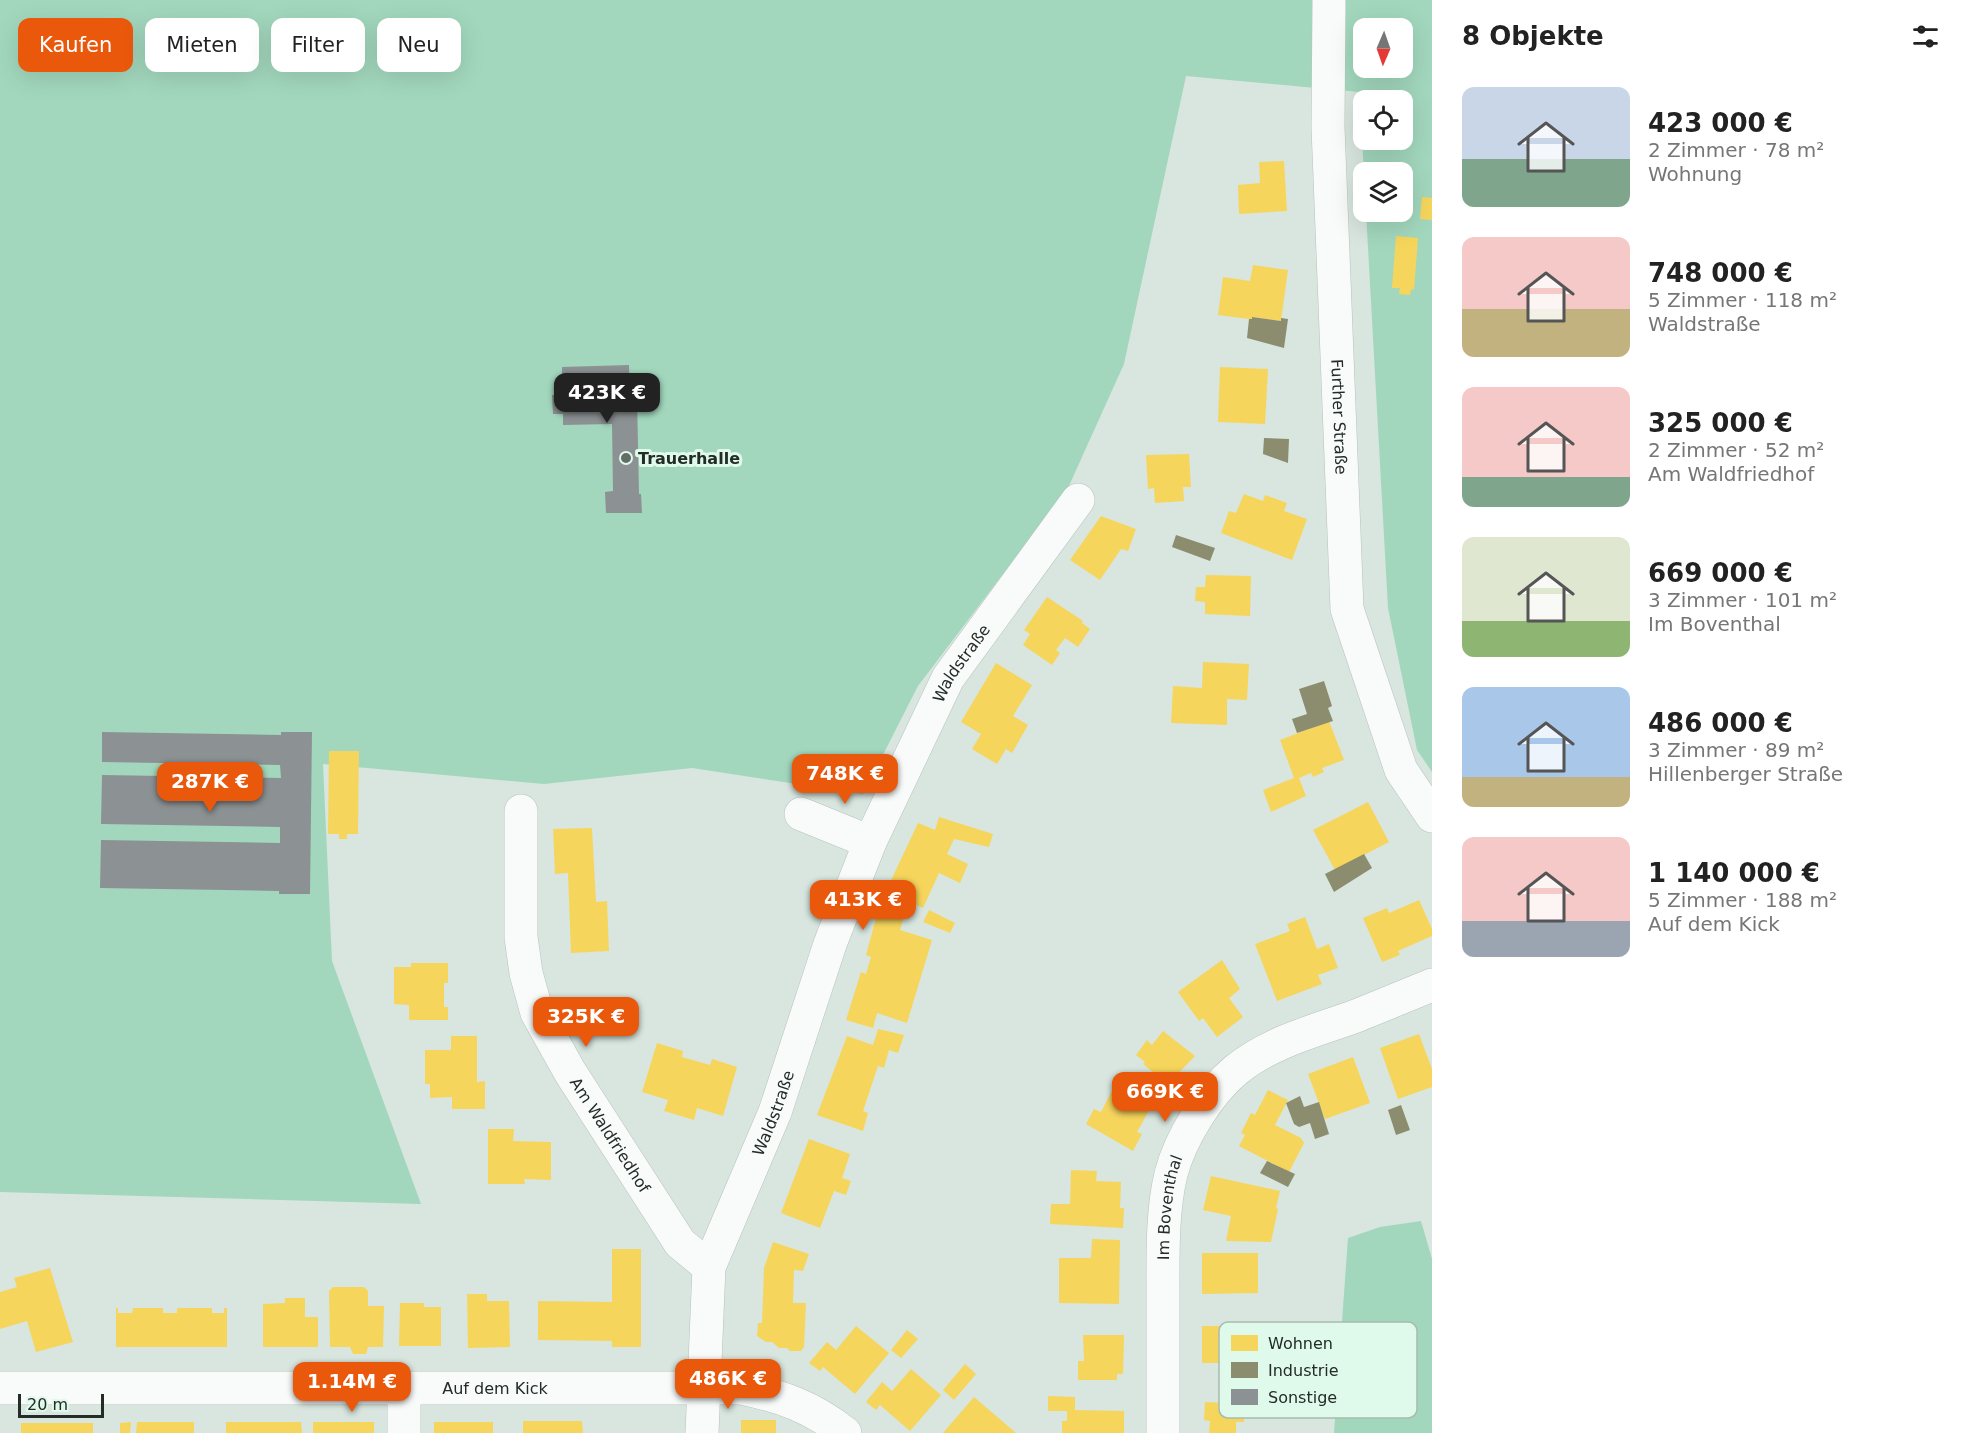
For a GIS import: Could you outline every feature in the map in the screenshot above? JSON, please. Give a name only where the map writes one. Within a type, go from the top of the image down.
[{"type":"street","name":"Further Straße","points":[[1329,0],[1328,128],[1347,609],[1401,770],[1432,816]]},
{"type":"street","name":"Waldstraße","points":[[702,1433],[709,1267],[775,1112],[830,944],[870,842],[948,678],[1078,500]]},
{"type":"street","name":"Am Waldfriedhof","points":[[521,811],[521,937],[526,973],[537,1013],[570,1072],[680,1243],[709,1267]]},
{"type":"street","points":[[801,814],[870,842]]},
{"type":"street","name":"Im Boventhal","points":[[1162,1433],[1163,1246],[1167,1204],[1172,1173],[1181,1148],[1196,1120],[1221,1085],[1236,1070],[1261,1053],[1296,1037],[1432,985]]},
{"type":"street","name":"Auf dem Kick","points":[[0,1388],[741,1388],[771,1394],[808,1408],[844,1433]]},
{"type":"street","points":[[404,1388],[404,1433]]},
{"type":"green space","points":[[0,0],[1432,0],[1432,772],[1417,750],[1388,608],[1367,222],[1413,222],[1413,162],[1363,162],[1363,150],[1413,150],[1413,90],[1353,91],[1186,76],[1124,364],[1068,488],[918,686],[863,794],[692,768],[544,784],[323,764],[332,961],[421,1204],[0,1192]]},
{"type":"green space","points":[[1421,1221],[1432,1259],[1432,1433],[1334,1433],[1335,1418],[1417,1418],[1417,1322],[1342,1322],[1348,1238],[1380,1227]]},
{"type":"building: Wohnen","points":[[1284,161],[1287,211],[1239,214],[1238,185],[1260,183],[1259,162]]},
{"type":"building: Wohnen","points":[[1422,197],[1432,198],[1432,220],[1420,219]]},
{"type":"building: Wohnen","points":[[1396,236],[1418,238],[1414,290],[1411,289],[1410,295],[1399,294],[1400,288],[1392,288]]},
{"type":"building: Wohnen","points":[[1253,265],[1288,270],[1281,321],[1218,315],[1223,277],[1250,281]]},
{"type":"building: Wohnen","points":[[1220,367],[1268,369],[1265,424],[1218,422]]},
{"type":"building: Wohnen","points":[[1189,454],[1191,487],[1183,487],[1184,501],[1155,503],[1154,488],[1148,489],[1146,455]]},
{"type":"building: Wohnen","points":[[1244,494],[1263,501],[1265,495],[1287,503],[1284,511],[1307,519],[1292,560],[1221,533],[1229,511],[1236,513]]},
{"type":"building: Wohnen","points":[[1101,516],[1136,529],[1128,551],[1121,549],[1100,580],[1070,560]]},
{"type":"building: Wohnen","points":[[1206,575],[1251,576],[1250,616],[1205,614],[1205,602],[1195,601],[1196,587],[1205,587]]},
{"type":"building: Wohnen","points":[[1047,597],[1083,621],[1082,623],[1090,629],[1078,647],[1065,638],[1056,650],[1060,653],[1052,665],[1023,645],[1030,634],[1024,630]]},
{"type":"building: Wohnen","points":[[1203,662],[1249,664],[1247,700],[1227,699],[1227,725],[1171,723],[1173,686],[1202,688]]},
{"type":"building: Wohnen","points":[[996,663],[1032,685],[1013,716],[1028,725],[1012,753],[1006,749],[997,764],[972,749],[981,734],[961,722]]},
{"type":"building: Wohnen","points":[[1329,721],[1344,760],[1322,768],[1324,772],[1313,777],[1311,773],[1299,778],[1306,796],[1271,812],[1263,790],[1294,778],[1280,740]]},
{"type":"building: Wohnen","points":[[329,751],[359,751],[358,834],[347,834],[347,839],[339,839],[339,834],[328,834]]},
{"type":"building: Wohnen","points":[[1368,802],[1389,842],[1335,870],[1313,830]]},
{"type":"building: Wohnen","points":[[939,817],[993,834],[989,847],[954,839],[947,854],[968,864],[960,883],[939,873],[923,908],[886,891],[918,823],[935,830]]},
{"type":"building: Wohnen","points":[[592,828],[596,902],[607,901],[609,951],[571,953],[568,873],[555,874],[553,829]]},
{"type":"building: Wohnen","points":[[1419,900],[1432,929],[1432,936],[1398,951],[1400,955],[1382,962],[1363,918],[1387,908],[1389,913]]},
{"type":"building: Wohnen","points":[[880,903],[905,914],[900,930],[932,940],[907,1023],[877,1013],[873,1028],[846,1020],[861,972],[866,974],[871,957],[866,955]]},
{"type":"building: Wohnen","points":[[929,910],[955,923],[950,933],[923,922]]},
{"type":"building: Wohnen","points":[[1305,917],[1317,949],[1329,944],[1338,968],[1318,975],[1322,984],[1277,1001],[1255,944],[1290,931],[1287,924]]},
{"type":"building: Wohnen","points":[[1222,960],[1240,989],[1229,998],[1243,1017],[1217,1037],[1203,1018],[1199,1021],[1178,992]]},
{"type":"building: Wohnen","points":[[411,963],[448,963],[448,983],[444,983],[444,1007],[448,1007],[448,1020],[409,1020],[409,1005],[394,1004],[394,967],[411,967]]},
{"type":"building: Wohnen","points":[[878,1029],[904,1035],[898,1053],[889,1050],[884,1068],[878,1066],[863,1111],[868,1113],[863,1131],[817,1115],[847,1036],[873,1045]]},
{"type":"building: Wohnen","points":[[1163,1031],[1195,1056],[1168,1084],[1143,1064],[1145,1062],[1136,1055],[1147,1040],[1152,1045]]},
{"type":"building: Wohnen","points":[[1419,1034],[1432,1069],[1432,1087],[1398,1099],[1380,1048]]},
{"type":"building: Wohnen","points":[[451,1036],[477,1036],[477,1082],[485,1081],[485,1109],[452,1109],[452,1097],[430,1098],[430,1084],[425,1084],[425,1050],[451,1050]]},
{"type":"building: Wohnen","points":[[657,1043],[683,1051],[682,1057],[710,1065],[712,1059],[737,1067],[723,1116],[697,1108],[694,1120],[664,1111],[668,1100],[642,1092]]},
{"type":"building: Wohnen","points":[[1353,1057],[1370,1103],[1325,1119],[1308,1074]]},
{"type":"building: Wohnen","points":[[1114,1087],[1151,1107],[1137,1132],[1142,1134],[1133,1151],[1086,1124],[1094,1109],[1101,1112]]},
{"type":"building: Wohnen","points":[[1268,1090],[1288,1100],[1275,1125],[1301,1138],[1304,1143],[1289,1172],[1239,1146],[1245,1135],[1241,1133],[1251,1113],[1255,1115]]},
{"type":"building: Wohnen","points":[[488,1129],[514,1129],[513,1141],[551,1142],[551,1180],[524,1179],[525,1184],[488,1184]]},
{"type":"building: Wohnen","points":[[809,1139],[850,1154],[842,1178],[851,1181],[846,1195],[834,1191],[820,1228],[781,1213]]},
{"type":"building: Wohnen","points":[[1071,1170],[1097,1171],[1096,1181],[1121,1182],[1120,1208],[1124,1208],[1123,1228],[1050,1224],[1051,1204],[1070,1204]]},
{"type":"building: Wohnen","points":[[1211,1176],[1280,1191],[1271,1242],[1226,1241],[1231,1216],[1203,1210]]},
{"type":"building: Wohnen","points":[[1092,1239],[1120,1240],[1119,1304],[1059,1303],[1059,1258],[1091,1258]]},
{"type":"building: Wohnen","points":[[773,1242],[809,1254],[803,1271],[794,1270],[793,1303],[806,1303],[804,1347],[801,1351],[779,1348],[772,1342],[766,1342],[757,1336],[758,1323],[762,1323],[764,1268]]},
{"type":"building: Wohnen","points":[[612,1249],[641,1249],[641,1347],[612,1347],[612,1341],[538,1340],[538,1301],[612,1302]]},
{"type":"building: Wohnen","points":[[1202,1253],[1258,1253],[1258,1293],[1202,1294]]},
{"type":"building: Wohnen","points":[[50,1268],[73,1342],[36,1352],[27,1321],[0,1329],[0,1292],[17,1287],[14,1278]]},
{"type":"building: Wohnen","points":[[333,1287],[364,1287],[368,1291],[368,1306],[384,1306],[383,1347],[368,1347],[366,1354],[353,1354],[350,1347],[330,1347],[329,1291]]},
{"type":"building: Wohnen","points":[[467,1294],[487,1294],[487,1301],[509,1301],[510,1347],[468,1348]]},
{"type":"building: Wohnen","points":[[285,1298],[305,1298],[305,1317],[318,1317],[318,1347],[263,1347],[263,1304],[285,1303]]},
{"type":"building: Wohnen","points":[[400,1303],[424,1303],[424,1307],[441,1307],[441,1346],[399,1346]]},
{"type":"building: Wohnen","points":[[116,1308],[118,1308],[118,1313],[132,1313],[133,1308],[163,1308],[163,1313],[177,1313],[177,1308],[212,1308],[212,1313],[224,1313],[224,1308],[227,1308],[227,1347],[116,1347]]},
{"type":"building: Wohnen","points":[[856,1326],[889,1353],[855,1394],[823,1367],[820,1371],[809,1363],[827,1342],[836,1350]]},
{"type":"building: Wohnen","points":[[1202,1326],[1219,1326],[1219,1363],[1202,1363]]},
{"type":"building: Wohnen","points":[[907,1330],[918,1339],[901,1358],[891,1350]]},
{"type":"building: Wohnen","points":[[1083,1335],[1124,1335],[1123,1374],[1117,1374],[1117,1380],[1078,1380],[1078,1361],[1084,1361]]},
{"type":"building: Wohnen","points":[[965,1364],[976,1374],[954,1400],[943,1390]]},
{"type":"building: Wohnen","points":[[911,1369],[941,1395],[910,1431],[880,1405],[876,1410],[866,1402],[882,1382],[892,1391]]},
{"type":"building: Wohnen","points":[[1048,1396],[1075,1397],[1075,1410],[1124,1411],[1124,1433],[1062,1433],[1062,1421],[1067,1421],[1067,1411],[1048,1411]]},
{"type":"building: Wohnen","points":[[974,1397],[1016,1433],[943,1433]]},
{"type":"building: Wohnen","points":[[1205,1402],[1219,1403],[1219,1418],[1244,1418],[1244,1422],[1236,1422],[1236,1433],[1209,1433],[1210,1421],[1204,1420]]},
{"type":"building: Wohnen","points":[[741,1420],[776,1420],[776,1433],[741,1433]]},
{"type":"building: Wohnen","points":[[523,1421],[582,1421],[583,1433],[523,1433]]},
{"type":"building: Wohnen","points":[[131,1422],[130,1433],[120,1433],[120,1423]]},
{"type":"building: Wohnen","points":[[137,1422],[194,1422],[194,1433],[136,1433]]},
{"type":"building: Wohnen","points":[[226,1422],[301,1422],[302,1433],[226,1433]]},
{"type":"building: Wohnen","points":[[313,1422],[374,1422],[374,1433],[313,1433]]},
{"type":"building: Wohnen","points":[[434,1422],[493,1422],[493,1433],[434,1433]]},
{"type":"building: Wohnen","points":[[21,1423],[93,1423],[93,1433],[21,1433]]},
{"type":"building: Industrie","points":[[1252,317],[1281,321],[1281,318],[1288,319],[1284,348],[1247,338],[1249,319]]},
{"type":"building: Industrie","points":[[1264,438],[1289,439],[1288,463],[1263,454]]},
{"type":"building: Industrie","points":[[1176,535],[1215,548],[1210,561],[1172,547]]},
{"type":"building: Industrie","points":[[1324,681],[1332,706],[1328,708],[1333,721],[1297,733],[1292,719],[1307,714],[1299,689]]},
{"type":"building: Industrie","points":[[1364,854],[1372,868],[1334,892],[1325,874]]},
{"type":"building: Industrie","points":[[1300,1096],[1304,1107],[1319,1102],[1329,1134],[1315,1139],[1310,1123],[1299,1127],[1294,1124],[1286,1103]]},
{"type":"building: Industrie","points":[[1401,1105],[1410,1130],[1396,1135],[1388,1110]]},
{"type":"building: Industrie","points":[[1267,1161],[1295,1174],[1288,1187],[1260,1173]]},
{"type":"building: Sonstige","name":"Trauerhalle","points":[[629,365],[630,398],[637,398],[639,494],[641,494],[642,513],[606,513],[605,492],[613,491],[612,424],[563,425],[563,414],[553,414],[552,395],[562,395],[562,367]]},
{"type":"building: Sonstige","points":[[102,732],[281,735],[281,732],[312,732],[310,894],[279,894],[279,891],[100,888],[101,840],[280,843],[280,827],[101,824],[102,775],[281,778],[280,765],[102,762]]},
{"type":"place","name":"Trauerhalle","points":[[626,458]]}]
